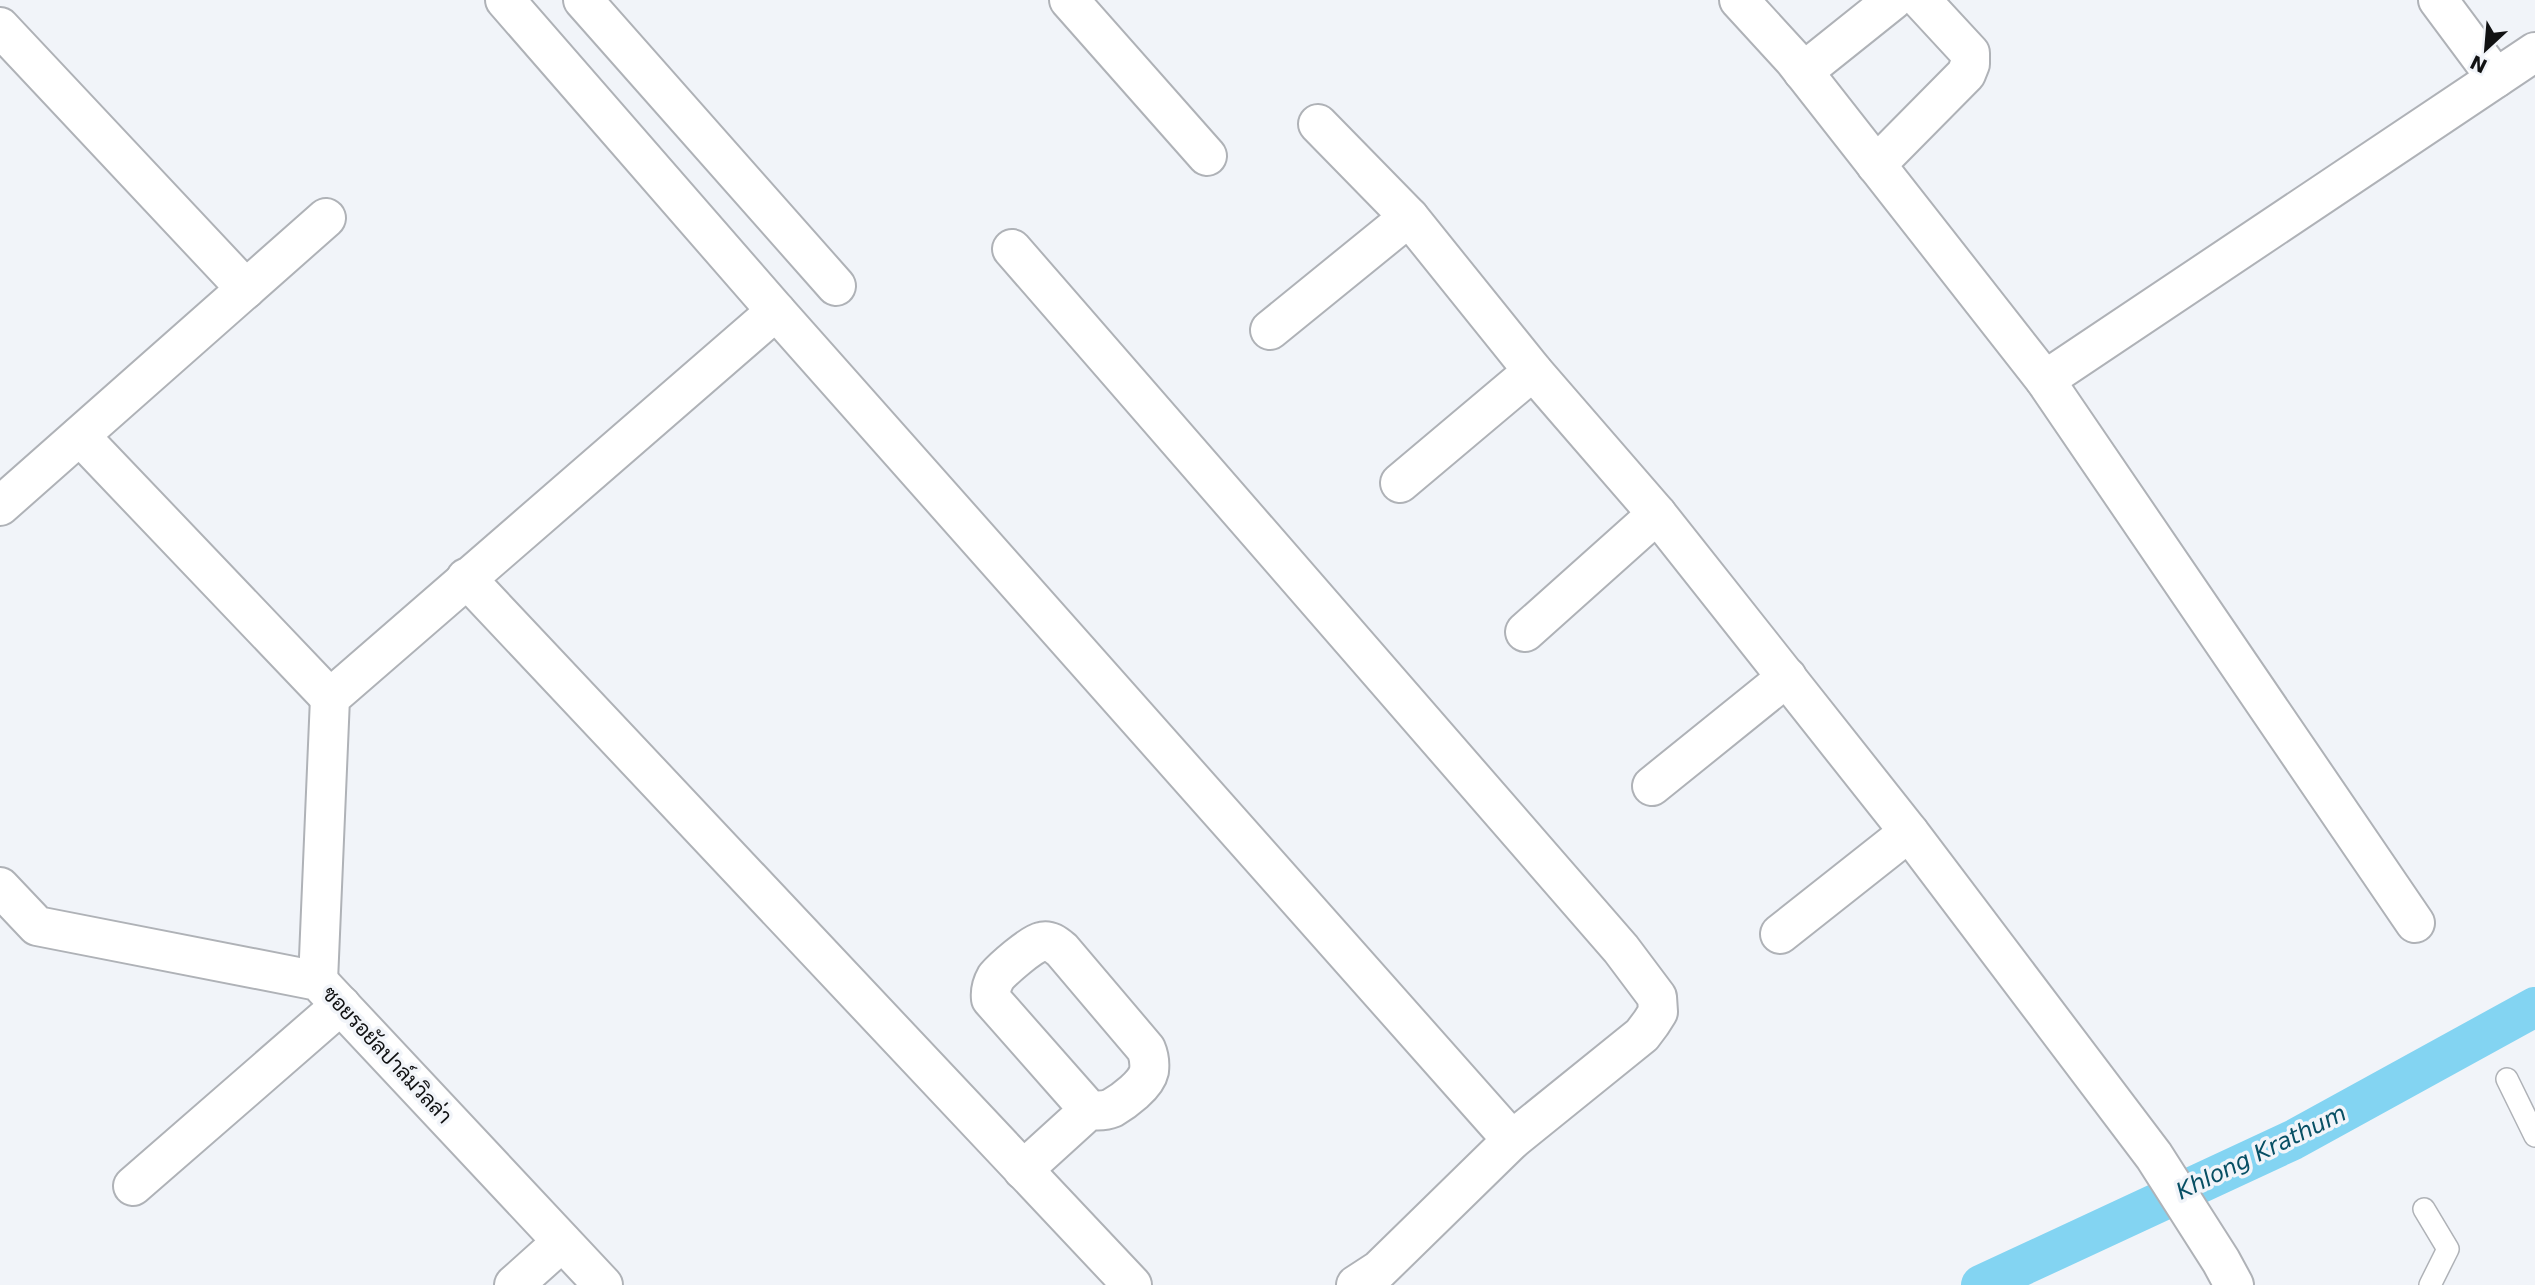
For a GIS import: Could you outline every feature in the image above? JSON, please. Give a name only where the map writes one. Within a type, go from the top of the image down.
[{"type":"street","points":[[505,0],[776,311],[1512,1140]]},
{"type":"street","points":[[583,0],[836,286]]},
{"type":"street","points":[[1069,0],[1207,156]]},
{"type":"street","points":[[1739,0],[1803,72],[2045,380],[2415,923]]},
{"type":"street","points":[[1803,72],[1893,0]]},
{"type":"street","points":[[1876,165],[1966,74],[1970,64],[1970,53],[1922,0]]},
{"type":"street","points":[[2438,0],[2496,78]]},
{"type":"street","points":[[6,44],[246,289]]},
{"type":"street","points":[[2045,380],[2535,52]]},
{"type":"street","points":[[1318,124],[1409,217],[1533,371],[1657,514],[1787,677],[1909,832],[2154,1156],[2227,1273]]},
{"type":"street","points":[[1270,330],[1409,217]]},
{"type":"street","points":[[0,506],[326,218]]},
{"type":"street","points":[[1012,249],[1621,949],[1657,998],[1658,1012],[1642,1035],[1512,1140],[1379,1270],[1356,1285]]},
{"type":"street","points":[[330,698],[776,311]]},
{"type":"street","points":[[1400,483],[1533,371]]},
{"type":"street","points":[[80,436],[330,698],[330,993],[133,1186]]},
{"type":"street","points":[[1525,632],[1657,514]]},
{"type":"street","points":[[466,578],[1132,1285]]},
{"type":"street","points":[[1652,786],[1787,677]]},
{"type":"street","points":[[1780,934],[1909,832]]},
{"type":"street","name":"ซอยรอยัลปาล์มวิลล่า","points":[[0,887],[37,926],[330,993],[603,1285]]},
{"type":"street","points":[[1023,1170],[1089,1110]]},
{"type":"street","points":[[514,1285],[562,1242]]},
{"type":"lane","points":[[2507,1079],[2535,1136]]},
{"type":"lane","points":[[2424,1209],[2448,1249],[2430,1285]]},
{"type":"waterway","name":"Khlong Krathum","points":[[1981,1285],[2293,1140],[2535,1007]]}]
